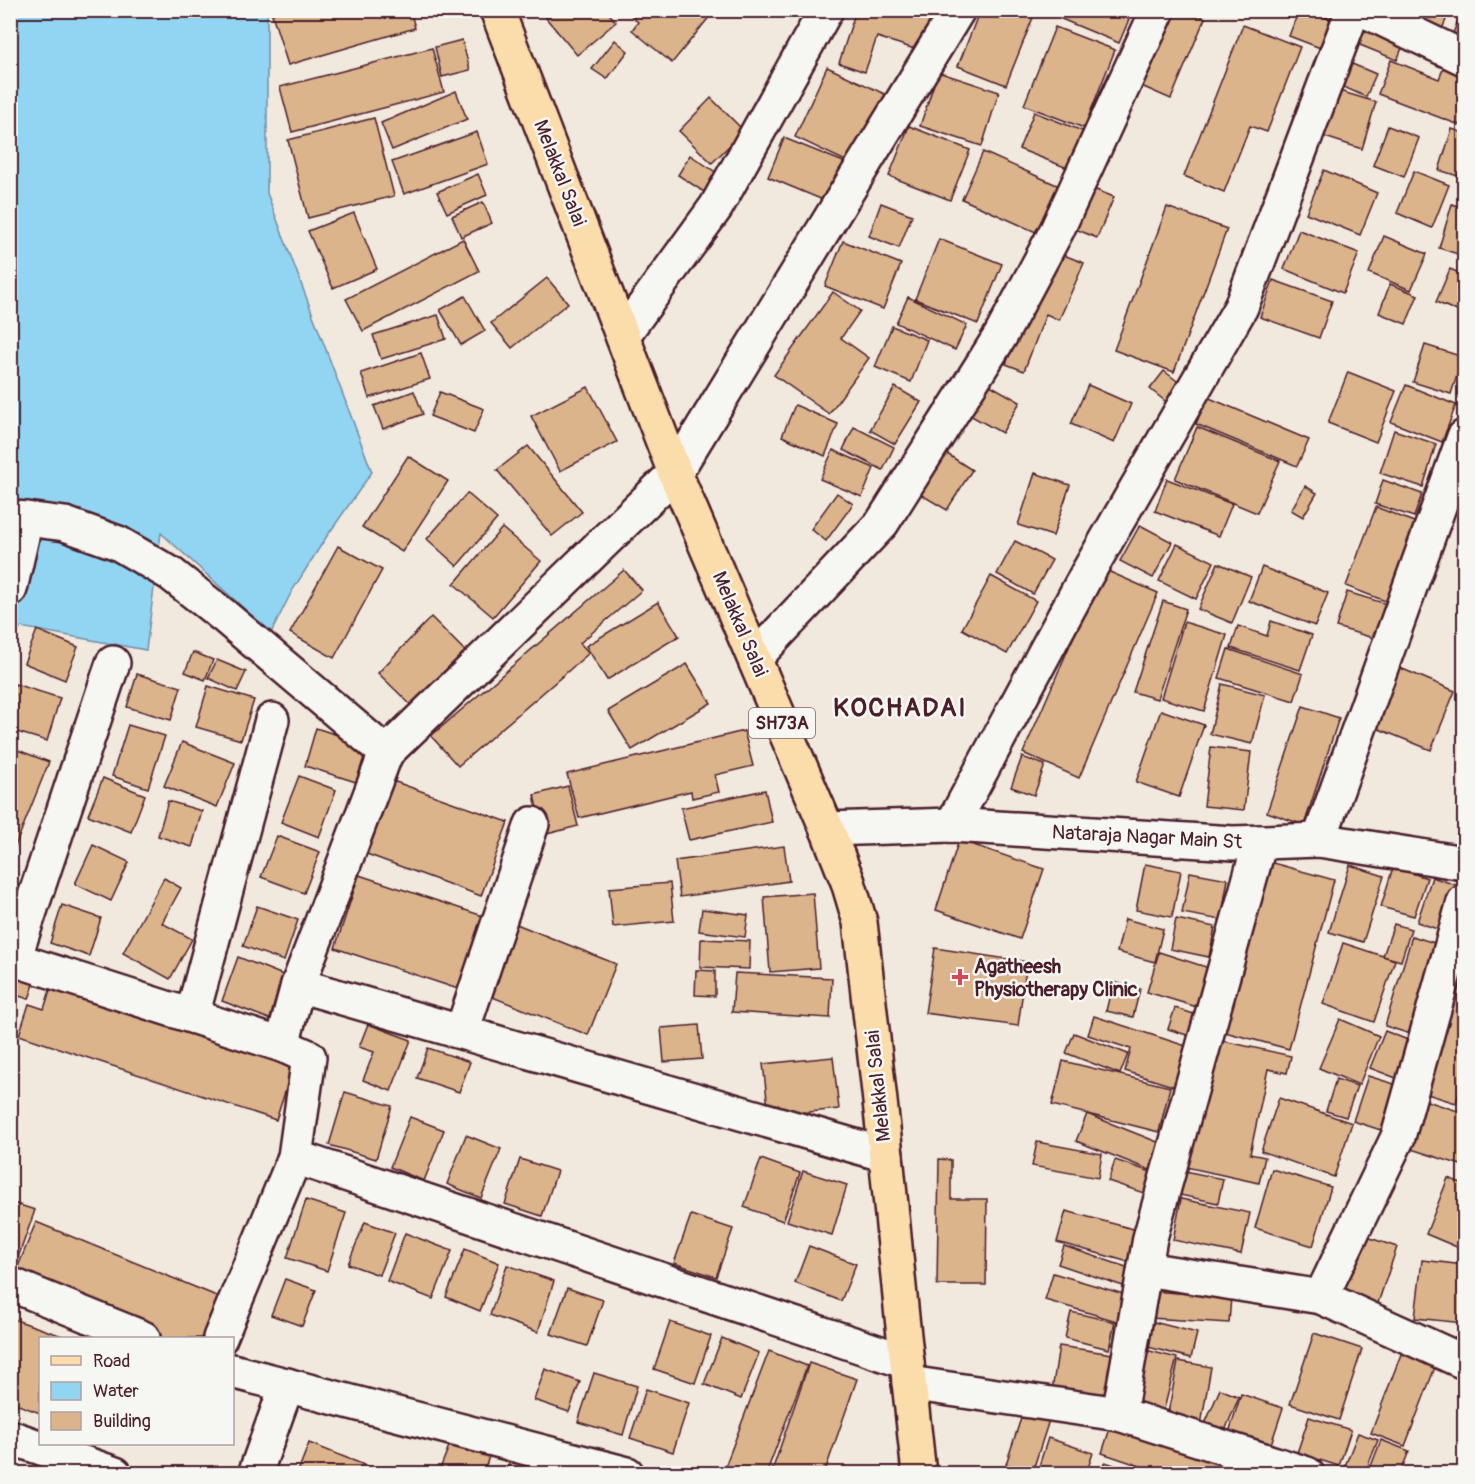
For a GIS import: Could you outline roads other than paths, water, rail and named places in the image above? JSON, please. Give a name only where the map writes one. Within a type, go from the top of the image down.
[{"type":"main road","name":"Melakkal Salai","points":[[497,10],[675,473],[827,829],[848,882],[860,922],[919,1473]]},
{"type":"street","points":[[623,335],[716,207],[826,10]]},
{"type":"street","points":[[282,1045],[298,985],[386,753],[675,473],[958,10]]},
{"type":"street","points":[[755,658],[882,523],[1001,335],[1057,230],[1158,10]]},
{"type":"street","points":[[952,825],[1087,574],[1241,307],[1353,10]]},
{"type":"street","points":[[1364,10],[1464,58]]},
{"type":"street","points":[[1319,840],[1464,437]]},
{"type":"street","points":[[10,589],[18,518],[66,524],[118,543],[171,574],[386,753]]},
{"type":"street","points":[[113,663],[12,958],[282,1045],[309,1057],[295,1157],[220,1337]]},
{"type":"street","points":[[192,1016],[272,720]]},
{"type":"street","points":[[462,1032],[532,824]]},
{"type":"street","name":"Nataraja Nagar Main St","points":[[827,829],[952,825],[1233,843],[1319,840],[1464,863]]},
{"type":"street","points":[[1119,1414],[1150,1238],[1260,842]]},
{"type":"street","points":[[1321,1297],[1398,1137],[1464,902]]},
{"type":"street","points":[[298,985],[886,1155]]},
{"type":"street","points":[[295,1157],[908,1372],[1119,1414],[1306,1473]]},
{"type":"street","points":[[1145,1269],[1321,1297],[1464,1362]]},
{"type":"street","points":[[10,1284],[141,1337]]},
{"type":"street","points":[[234,1372],[627,1473]]},
{"type":"street","points":[[255,1473],[287,1385]]},
{"type":"street","points":[[10,1437],[115,1473]]},
{"type":"water","points":[[11,11],[267,11],[267,193],[372,472],[292,591],[271,633],[161,533],[146,650],[21,627],[11,640]]},
{"type":"place","name":"Agatheesh Physiotherapy Clinic","points":[[960,977]]},
{"type":"district","name":"KOCHADAI","points":[[900,708]]}]
